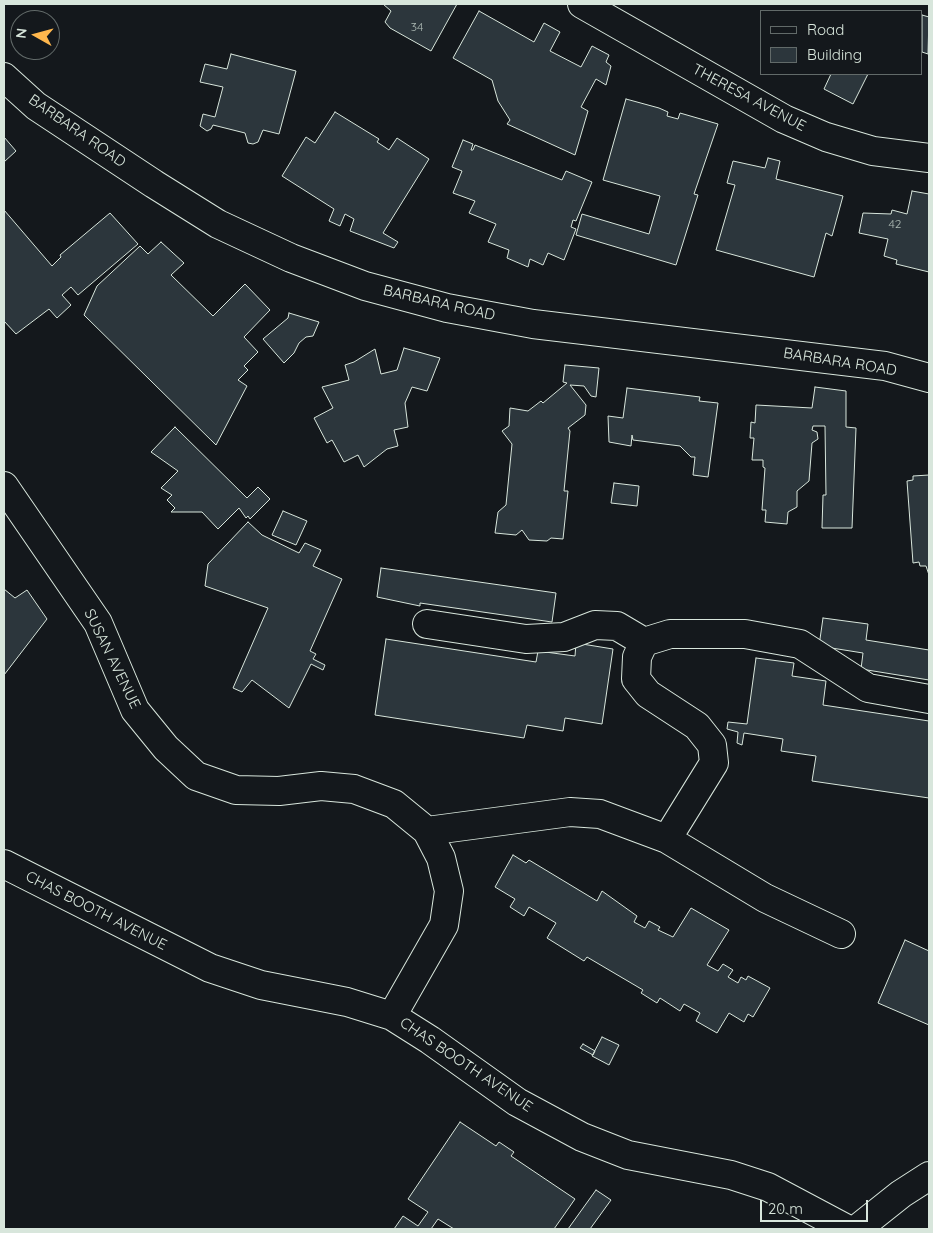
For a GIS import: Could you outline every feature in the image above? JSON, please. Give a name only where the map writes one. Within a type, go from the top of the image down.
[{"type":"street","name":"THERESA AVENUE","points":[[582,4],[784,119],[826,137],[873,151],[929,158]]},
{"type":"street","name":"BARBARA ROAD","points":[[4,77],[36,106],[218,224],[291,258],[365,286],[447,308],[533,324],[885,366],[929,378]]},
{"type":"street","name":"SUSAN AVENUE","points":[[4,486],[98,622],[135,710],[166,748],[196,776],[236,790],[279,791],[321,786],[354,789],[394,804],[427,831],[441,858],[449,891],[444,925],[392,1016]]},
{"type":"street","points":[[427,624],[526,639],[564,637],[595,625],[617,626],[644,642],[670,634],[745,634],[800,644],[868,688],[929,699]]},
{"type":"street","points":[[644,642],[637,657],[636,679],[648,694],[697,726],[712,745],[714,763],[667,839]]},
{"type":"street","points":[[427,831],[570,812],[600,814],[667,839],[766,898],[841,934]]},
{"type":"street","name":"CHAS BOOTH AVENUE","points":[[4,864],[210,968],[261,985],[347,1002],[392,1016],[430,1040],[518,1102],[582,1137],[628,1155],[731,1175],[768,1187],[847,1229]]},
{"type":"street","points":[[857,1229],[901,1194],[929,1176]]},
{"type":"building","points":[[383,4],[457,4],[431,51],[390,28],[385,22],[391,11]]},
{"type":"building","points":[[479,11],[534,42],[544,23],[560,32],[550,51],[581,67],[592,46],[609,55],[606,62],[611,66],[606,85],[596,79],[581,107],[588,111],[575,155],[507,124],[510,120],[498,101],[492,80],[453,58]]},
{"type":"building","points":[[923,15],[929,17],[928,54],[923,52]]},
{"type":"building","points":[[231,54],[296,71],[279,134],[263,130],[258,142],[253,144],[248,143],[245,133],[213,125],[207,131],[200,126],[203,114],[215,117],[223,87],[200,82],[205,64],[227,69]]},
{"type":"building","points":[[831,75],[868,75],[853,104],[824,89]]},
{"type":"building","points":[[626,99],[659,108],[668,112],[667,116],[678,119],[680,113],[718,124],[694,194],[698,195],[676,265],[576,235],[582,214],[649,234],[660,196],[603,180]]},
{"type":"building","points":[[335,112],[379,139],[377,142],[389,150],[397,138],[429,159],[383,233],[398,242],[394,248],[350,231],[354,219],[345,214],[340,226],[329,221],[334,209],[282,176],[306,137],[315,143]]},
{"type":"building","points":[[4,137],[16,151],[4,162]]},
{"type":"building","points":[[463,140],[473,144],[471,150],[473,150],[475,145],[562,180],[566,171],[592,182],[576,221],[573,220],[571,227],[576,229],[564,260],[548,253],[543,265],[530,259],[528,267],[507,258],[509,250],[488,242],[496,224],[469,213],[475,201],[453,193],[462,171],[452,167]]},
{"type":"building","points":[[768,158],[780,161],[776,179],[843,196],[832,236],[826,233],[814,277],[716,250],[735,185],[727,183],[733,161],[765,168]]},
{"type":"building","points":[[912,191],[929,194],[929,272],[896,264],[897,260],[884,256],[888,239],[859,233],[863,213],[891,214],[892,210],[907,214]]},
{"type":"building","points":[[4,210],[52,266],[61,257],[60,255],[110,213],[138,244],[78,295],[71,287],[62,295],[71,305],[57,318],[49,309],[16,334],[4,321]]},
{"type":"building","points":[[161,242],[184,263],[171,275],[213,316],[245,284],[270,310],[244,337],[258,352],[244,366],[248,370],[238,380],[247,386],[216,445],[84,315],[97,286],[140,246],[148,254]]},
{"type":"building","points":[[289,313],[319,322],[313,336],[306,337],[299,343],[294,353],[284,363],[263,339],[288,318]]},
{"type":"building","points":[[404,348],[440,358],[427,391],[412,387],[405,403],[408,427],[394,430],[398,446],[387,449],[364,467],[358,455],[344,462],[332,440],[327,443],[314,418],[333,408],[322,387],[349,380],[345,365],[354,362],[375,349],[381,374],[397,370]]},
{"type":"building","points":[[565,365],[599,368],[596,397],[591,396],[584,386],[570,385],[586,405],[585,415],[568,428],[570,431],[564,491],[568,491],[563,539],[551,538],[547,541],[529,540],[522,530],[516,535],[495,533],[498,512],[506,505],[512,444],[502,431],[509,426],[510,408],[528,411],[541,401],[543,403],[567,383],[563,382]]},
{"type":"building","points":[[815,387],[846,391],[846,427],[856,428],[852,528],[822,528],[823,495],[826,495],[825,426],[813,426],[812,430],[817,432],[818,439],[812,443],[809,481],[797,491],[797,507],[788,512],[787,524],[765,522],[766,510],[762,510],[765,468],[763,467],[763,460],[752,460],[754,438],[750,438],[751,422],[755,423],[756,405],[812,408]]},
{"type":"building","points":[[627,388],[700,397],[699,401],[718,403],[708,477],[693,475],[695,457],[691,457],[680,446],[633,440],[632,435],[631,446],[609,442],[608,416],[623,418]]},
{"type":"building","points":[[175,427],[247,498],[258,487],[270,499],[250,519],[248,516],[246,518],[239,508],[218,529],[202,512],[171,512],[175,508],[167,500],[172,495],[161,488],[178,471],[151,452]]},
{"type":"building","points":[[929,475],[929,575],[926,566],[920,566],[919,562],[913,563],[907,481],[913,480],[913,476]]},
{"type":"building","points":[[614,483],[639,486],[637,506],[611,503]]},
{"type":"building","points":[[283,511],[307,521],[296,545],[272,535]]},
{"type":"building","points":[[248,522],[262,535],[299,553],[305,543],[321,550],[313,566],[342,579],[310,651],[316,654],[313,659],[325,665],[323,670],[311,664],[289,708],[252,680],[242,692],[233,688],[268,608],[205,586],[208,564]]},
{"type":"building","points":[[381,568],[556,593],[552,622],[420,603],[420,606],[377,597]]},
{"type":"building","points":[[4,589],[15,598],[27,590],[47,619],[4,675]]},
{"type":"building","points":[[823,618],[868,624],[866,640],[929,650],[929,680],[861,669],[863,653],[819,646]]},
{"type":"building","points":[[386,639],[536,662],[538,651],[575,656],[576,643],[613,649],[602,724],[565,718],[563,731],[527,725],[524,738],[375,715]]},
{"type":"building","points":[[756,658],[794,663],[792,676],[826,681],[823,705],[929,721],[929,798],[812,781],[816,756],[781,751],[783,739],[744,733],[742,745],[737,743],[738,732],[727,729],[728,722],[747,724]]},
{"type":"building","points":[[513,855],[526,863],[529,860],[597,901],[602,891],[637,916],[634,922],[645,928],[649,921],[660,927],[658,930],[673,937],[691,908],[729,930],[707,965],[718,971],[723,964],[733,970],[728,977],[738,983],[741,977],[746,980],[748,976],[770,988],[753,1017],[748,1014],[744,1022],[729,1013],[717,1033],[696,1021],[700,1013],[684,1004],[680,1011],[660,998],[657,1003],[641,993],[643,990],[587,957],[584,961],[547,938],[556,923],[529,907],[524,916],[510,907],[515,899],[495,887]]},
{"type":"building","points":[[905,940],[929,951],[929,1025],[878,1003]]},
{"type":"building","points":[[602,1037],[619,1045],[609,1065],[592,1056]]},
{"type":"building","points":[[583,1044],[595,1051],[593,1055],[580,1048]]},
{"type":"building","points":[[460,1122],[496,1146],[499,1142],[514,1152],[511,1156],[575,1199],[554,1229],[454,1229],[438,1219],[431,1229],[394,1229],[403,1216],[418,1226],[428,1212],[408,1199]]},
{"type":"building","points":[[596,1190],[611,1200],[590,1229],[568,1229]]}]
